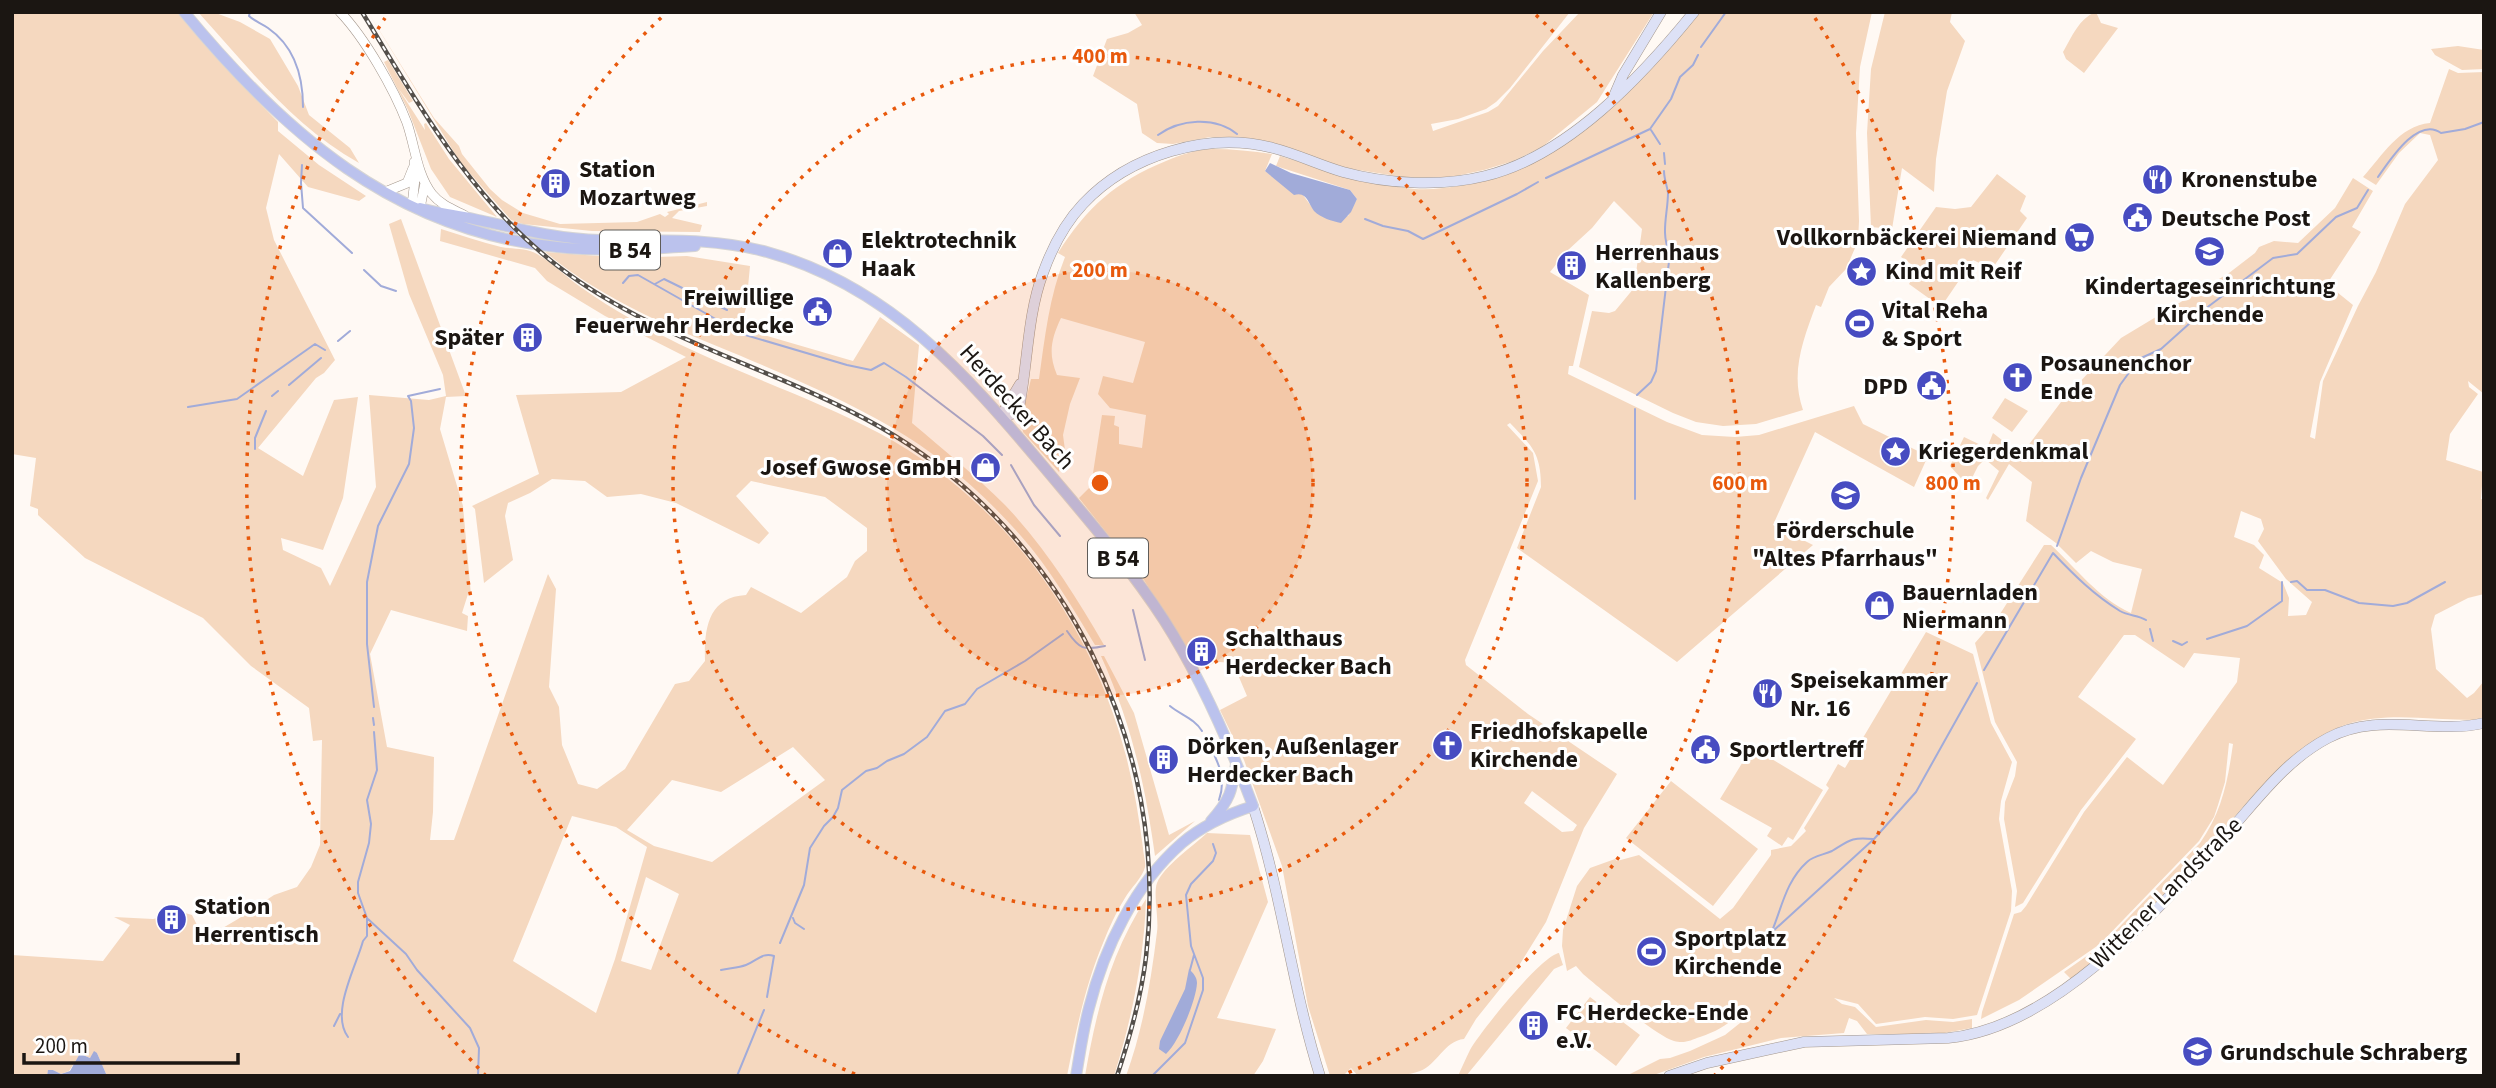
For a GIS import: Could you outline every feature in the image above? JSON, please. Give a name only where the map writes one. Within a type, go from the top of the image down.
[{"type":"main road","name":"B 54","points":[[184,12],[239,76],[278,115],[329,157],[365,181],[416,207]]},
{"type":"main road","points":[[1613,100],[1623,75],[1661,12]]},
{"type":"main road","points":[[1002,418],[1022,381],[1037,293],[1052,250],[1073,217],[1090,197],[1119,176],[1175,149],[1207,144],[1249,144],[1272,148],[1346,172],[1415,183],[1485,176],[1545,152],[1613,100],[1694,12]]},
{"type":"main road","name":"Herdecker Bach","points":[[416,207],[514,228],[598,240],[672,239],[724,244],[776,255],[833,276],[900,319],[955,367],[1002,418],[1100,534],[1162,617],[1210,705],[1253,806]]},
{"type":"main road","name":"Herdecker Bach","points":[[416,207],[447,222],[502,239],[557,247],[619,250],[724,244]]},
{"type":"main road","name":"Wittener Landstraße","points":[[1669,1076],[1707,1063],[1804,1042],[1958,1037],[2001,1025],[2029,1013],[2092,969],[2190,875],[2287,766],[2316,745],[2346,730],[2368,725],[2458,727],[2484,723]]},
{"type":"main road","points":[[1208,825],[1229,797],[1236,761]]},
{"type":"main road","points":[[1076,1076],[1089,1008],[1107,952],[1159,867],[1183,842],[1208,825],[1253,806],[1272,869],[1305,1029],[1320,1076]]},
{"type":"street","points":[[340,12],[354,28],[394,94],[407,123],[425,183],[433,196],[446,206],[472,218]]},
{"type":"street","points":[[414,147],[416,207]]},
{"type":"street","points":[[385,192],[407,183],[414,160]]},
{"type":"street","points":[[416,207],[425,183]]},
{"type":"shaded area","points":[[12,12],[181,12],[244,87],[278,122],[278,131],[319,165],[366,196],[359,201],[308,187],[279,154],[266,208],[274,240],[335,360],[316,378],[258,448],[303,476],[334,400],[358,397],[343,498],[323,550],[281,538],[283,550],[321,568],[330,586],[376,487],[369,395],[429,400],[446,396],[443,375],[409,294],[389,224],[401,219],[466,396],[446,397],[440,429],[463,506],[471,595],[468,594],[462,613],[468,616],[467,631],[391,610],[370,654],[387,747],[434,757],[430,840],[454,840],[548,574],[556,589],[549,687],[559,707],[562,745],[578,784],[597,789],[625,769],[675,684],[689,681],[705,661],[708,627],[716,608],[733,597],[746,595],[751,587],[801,613],[847,577],[855,561],[867,551],[867,528],[825,497],[751,481],[736,496],[769,533],[759,544],[676,503],[641,494],[607,497],[585,481],[552,479],[508,503],[505,516],[513,560],[484,583],[475,509],[472,506],[539,474],[516,395],[621,392],[686,357],[605,316],[547,281],[535,268],[440,241],[441,229],[501,247],[533,252],[594,296],[654,331],[704,356],[830,409],[879,433],[924,461],[965,493],[1002,529],[1036,569],[1065,612],[1090,658],[1110,706],[1126,756],[1145,863],[1142,875],[1116,914],[1097,959],[1082,1009],[1067,1076],[107,1076],[97,1053],[90,1058],[83,1055],[83,1050],[69,1071],[61,1074],[53,1070],[48,1071],[47,1076],[12,1076],[12,955],[103,961],[130,925],[114,917],[153,919],[185,913],[192,915],[204,939],[274,895],[297,887],[311,867],[320,845],[322,740],[313,741],[309,708],[251,666],[203,618],[85,558],[38,515],[38,509],[30,506],[36,458],[12,454]],"holes":[[[793,747],[825,780],[712,862],[654,846],[627,830],[672,780],[721,792]],[[572,816],[616,827],[647,847],[615,959],[596,1013],[513,961]],[[646,877],[679,894],[651,970],[621,961]]]},
{"type":"shaded area","points":[[198,12],[213,12],[240,22],[270,39],[298,86],[309,115],[350,148],[359,163],[313,132],[292,113]]},
{"type":"shaded area","points":[[368,12],[434,118],[459,146],[462,154],[490,189],[502,200],[523,213],[560,224],[637,222],[660,214],[665,217],[669,214],[667,212],[707,202],[707,206],[679,211],[672,218],[702,225],[700,232],[592,231],[523,224],[511,220],[460,162]]},
{"type":"shaded area","points":[[1134,12],[1570,12],[1496,102],[1486,109],[1458,119],[1431,124],[1433,131],[1498,106],[1543,51],[1580,12],[1654,12],[1597,102],[1542,147],[1513,161],[1484,170],[1451,177],[1415,179],[1346,168],[1275,144],[1210,137],[1173,144],[1157,143],[1142,133],[1137,104],[1093,76],[1107,39],[1128,33],[1142,25]]},
{"type":"shaded area","points":[[1698,12],[1872,12],[1860,67],[1856,133],[1858,241],[1846,269],[1829,287],[1821,307],[1816,305],[1807,331],[1798,370],[1799,396],[1803,410],[1756,424],[1723,426],[1696,422],[1579,367],[1592,311],[1615,311],[1634,288],[1642,229],[1614,201],[1550,272],[1589,295],[1573,366],[1569,366],[1568,374],[1667,422],[1702,435],[1759,435],[1854,406],[1863,424],[1928,456],[1914,487],[1815,432],[1773,525],[1813,545],[1677,662],[1517,548],[1541,487],[1541,475],[1534,451],[1510,423],[1507,425],[1533,453],[1538,481],[1465,660],[1466,665],[1528,714],[1617,774],[1584,828],[1546,922],[1520,964],[1476,1019],[1464,1039],[1451,1044],[1426,1068],[1413,1073],[1358,1076],[1351,1068],[1343,1076],[1330,1076],[1308,1006],[1282,866],[1244,760],[1220,710],[1247,696],[1233,663],[1193,660],[1144,580],[1079,498],[1091,486],[1102,415],[1115,416],[1114,425],[1119,427],[1119,444],[1142,448],[1146,415],[1110,408],[1098,394],[1103,376],[1133,383],[1145,342],[1061,318],[1052,346],[1054,367],[1057,375],[1080,378],[1070,404],[1063,435],[1065,450],[1059,472],[1023,432],[1021,420],[1031,379],[1039,379],[1051,302],[1065,257],[1058,253],[1091,209],[1117,187],[1166,161],[1201,150],[1228,149],[1272,154],[1265,171],[1303,195],[1314,210],[1348,216],[1357,199],[1350,190],[1276,166],[1280,156],[1364,180],[1415,189],[1451,187],[1501,176],[1566,143],[1595,121],[1622,96]],"holes":[[[1532,791],[1577,825],[1573,831],[1562,832],[1524,803]]]},
{"type":"shaded area","points":[[1885,12],[1952,12],[1950,22],[1965,41],[1947,91],[1936,159],[1934,192],[1902,168],[1892,229],[1871,227],[1867,133],[1871,69]]},
{"type":"shaded area","points":[[2096,12],[2101,23],[2118,28],[2084,73],[2066,59],[2063,52],[2080,23]]},
{"type":"shaded area","points":[[2458,46],[2484,50],[2484,69],[2462,70],[2435,55],[2431,49]]},
{"type":"shaded area","points":[[388,60],[413,101],[409,103],[398,88],[425,130],[426,123],[449,159],[497,217],[450,197],[431,169],[408,110],[384,62]]},
{"type":"shaded area","points":[[2449,69],[2458,73],[2484,72],[2484,394],[2468,381],[2469,387],[2478,394],[2450,434],[2446,460],[2483,472],[2481,499],[2484,500],[2484,594],[2468,598],[2435,615],[2431,629],[2436,669],[2467,698],[2484,681],[2484,718],[2473,720],[2411,717],[2366,720],[2328,733],[2305,747],[2262,786],[2161,900],[2071,979],[2064,972],[2101,946],[2200,843],[2214,820],[2223,795],[2233,744],[2229,743],[2225,782],[2218,805],[2199,841],[2100,944],[2019,1000],[1981,1019],[2014,914],[2021,912],[2026,906],[2084,812],[2127,757],[2163,785],[2237,682],[2240,658],[2194,653],[2184,668],[2135,635],[2124,635],[2078,697],[2136,739],[2081,810],[2023,903],[2015,907],[2017,891],[2004,819],[2005,802],[2015,776],[2017,762],[1995,722],[1975,643],[2000,614],[2044,545],[2051,545],[2098,591],[2131,613],[2142,569],[2113,562],[2091,551],[2076,563],[2056,543],[2026,521],[2032,482],[2009,464],[1988,500],[1986,498],[1999,471],[1985,459],[1978,466],[1968,486],[1950,466],[1964,437],[1987,448],[1993,433],[2021,455],[2061,402],[2121,338],[2229,273],[2259,247],[2274,241],[2298,243],[2335,208],[2353,178],[2373,191],[2352,227],[2361,232],[2327,284],[2353,305],[2320,382],[2310,437],[2315,439],[2323,381],[2376,272],[2405,204],[2438,160],[2430,135],[2420,133],[2399,153],[2376,185],[2363,177],[2400,136],[2419,125],[2430,123]],"holes":[[[2241,511],[2261,519],[2264,529],[2258,541],[2286,579],[2312,602],[2306,615],[2288,616],[2289,598],[2283,583],[2259,568],[2264,555],[2254,545],[2234,537]]]},
{"type":"shaded area","points":[[1997,174],[2026,196],[2020,211],[2027,218],[1992,269],[1973,260],[1941,307],[1909,284],[1918,269],[1901,257],[1936,207],[1971,207]]},
{"type":"shaded area","points":[[545,252],[625,258],[687,256],[750,266],[746,308],[740,328],[853,361],[880,317],[919,345],[912,423],[983,484],[1033,537],[1059,572],[1104,645],[1095,645],[1032,549],[992,505],[943,462],[909,438],[836,398],[639,312],[590,285]]},
{"type":"shaded area","points":[[2005,398],[2028,411],[2012,432],[1992,418]]},
{"type":"shaded area","points":[[1926,632],[1973,654],[1991,723],[2012,762],[1999,819],[2012,891],[2011,911],[1977,1015],[1953,1019],[1925,1017],[1876,1024],[1858,1004],[1834,998],[1842,1004],[1855,1007],[1876,1027],[1926,1020],[1953,1022],[1972,1019],[1972,1028],[1939,1034],[1867,1034],[1857,1021],[1849,1018],[1844,1033],[1781,1038],[1704,1057],[1651,1076],[1626,1076],[1660,1059],[1690,1051],[1725,1035],[1740,1023],[1748,1011],[1744,1007],[1729,1022],[1707,1034],[1688,1041],[1674,1041],[1628,1011],[1576,966],[1567,971],[1562,946],[1563,930],[1577,886],[1590,868],[1615,859],[1617,861],[1639,855],[1720,919],[1733,908],[1771,855],[1771,850],[1791,846],[1806,831],[1804,828],[1829,788],[1826,785],[1838,764],[1845,768]]},
{"type":"shaded area","points":[[1101,656],[1104,656],[1134,713],[1169,835],[1195,821],[1155,856],[1136,754],[1121,705]]},
{"type":"shaded area","points":[[1752,747],[1823,790],[1793,840],[1788,837],[1782,846],[1767,836],[1772,828],[1720,799]]},
{"type":"shaded area","points":[[1671,781],[1758,849],[1713,906],[1626,838]]},
{"type":"shaded area","points":[[1207,833],[1250,835],[1268,902],[1217,1018],[1276,1029],[1263,1061],[1253,1076],[1126,1076],[1142,1023],[1152,969],[1157,927],[1157,883],[1172,863]]},
{"type":"shaded area","points":[[1146,899],[1136,989],[1114,1076],[1085,1076],[1106,984],[1123,941]]},
{"type":"shaded area","points":[[1559,953],[1563,965],[1554,969],[1466,1076],[1458,1076],[1470,1050],[1498,1012],[1539,967]]},
{"type":"shaded area","points":[[1590,997],[1640,1035],[1616,1066],[1566,1028]]},
{"type":"water","points":[[1270,163],[1291,173],[1350,190],[1357,199],[1351,212],[1341,223],[1320,216],[1307,198],[1294,195],[1265,171]]},
{"type":"water","points":[[1189,969],[1197,981],[1194,1000],[1181,1031],[1166,1054],[1159,1049],[1160,1041],[1185,989]]},
{"type":"water","points":[[83,1048],[83,1055],[90,1058],[94,1051],[97,1053],[107,1076],[47,1076],[48,1070],[61,1074],[70,1071]]},
{"type":"waterway","name":"Herdecker Bach","points":[[250,12],[249,16],[277,35],[290,53],[299,73],[303,107]]},
{"type":"waterway","points":[[1701,47],[1726,12]]},
{"type":"waterway","points":[[1546,178],[1650,129],[1671,99],[1680,77],[1693,65],[1698,55]]},
{"type":"waterway","points":[[1158,135],[1177,126],[1198,122],[1218,124],[1237,134]]},
{"type":"waterway","points":[[2378,177],[2405,142],[2423,130],[2432,129],[2441,133],[2484,122]]},
{"type":"waterway","points":[[1651,130],[1660,144]]},
{"type":"waterway","points":[[1664,153],[1665,164]]},
{"type":"waterway","name":"Herdecker Bach","points":[[302,165],[303,208],[352,253]]},
{"type":"waterway","points":[[1637,395],[1651,382],[1656,371],[1670,253],[1665,238],[1668,193],[1664,171]]},
{"type":"waterway","points":[[1365,219],[1408,231],[1423,239],[1538,182]]},
{"type":"waterway","points":[[2057,546],[2081,478],[2120,385],[2139,359],[2161,349],[2209,306],[2273,258],[2297,254],[2336,217],[2357,208],[2368,190]]},
{"type":"waterway","name":"Herdecker Bach","points":[[364,270],[381,286],[396,291]]},
{"type":"waterway","name":"Herdecker Bach","points":[[623,283],[629,276],[638,275],[742,334],[871,370],[884,363],[983,436],[1002,455]]},
{"type":"waterway","points":[[655,284],[664,279],[727,310]]},
{"type":"waterway","points":[[338,341],[350,331]]},
{"type":"waterway","points":[[188,407],[237,399],[315,344],[325,350]]},
{"type":"waterway","points":[[289,385],[321,358]]},
{"type":"waterway","points":[[374,707],[367,644],[367,582],[378,526],[409,464],[414,428],[408,396],[440,389]]},
{"type":"waterway","points":[[272,396],[278,391]]},
{"type":"waterway","points":[[1635,409],[1635,499]]},
{"type":"waterway","points":[[255,449],[255,438],[266,411]]},
{"type":"waterway","name":"Herdecker Bach","points":[[1011,465],[1034,505],[1060,536]]},
{"type":"waterway","points":[[1984,670],[2053,553],[2111,605],[2123,613],[2146,620]]},
{"type":"waterway","points":[[2291,582],[2297,581],[2307,590],[2325,590],[2359,603],[2393,606],[2407,603],[2445,582]]},
{"type":"waterway","points":[[2207,639],[2247,626],[2282,601],[2282,582]]},
{"type":"waterway","name":"Herdecker Bach","points":[[1133,610],[1145,660]]},
{"type":"waterway","points":[[2150,629],[2153,641]]},
{"type":"waterway","points":[[1067,631],[1075,642],[1083,647],[1105,646]]},
{"type":"waterway","points":[[780,943],[804,885],[810,848],[838,808],[842,790],[866,771],[904,754],[927,737],[945,711],[965,704],[977,689],[1025,661],[1063,634]]},
{"type":"waterway","points":[[2173,641],[2182,645],[2187,642]]},
{"type":"waterway","points":[[1746,943],[1756,942],[1772,932],[1874,839],[1916,792],[1977,683]]},
{"type":"waterway","name":"Herdecker Bach","points":[[1170,706],[1192,720],[1202,731]]},
{"type":"waterway","points":[[373,718],[374,725]]},
{"type":"waterway","points":[[348,1037],[343,1027],[343,1003],[367,936],[367,918],[358,893],[358,882],[369,843],[371,824],[367,800],[377,770],[374,732]]},
{"type":"waterway","name":"Herdecker Bach","points":[[1205,736],[1221,774],[1219,800]]},
{"type":"waterway","points":[[1772,931],[1789,886],[1807,862],[1851,840],[1873,839]]},
{"type":"waterway","name":"Herdecker Bach","points":[[1152,1076],[1185,1043],[1203,990],[1203,978],[1191,946],[1186,895],[1191,884],[1213,861],[1216,853],[1213,844]]},
{"type":"waterway","points":[[793,918],[795,923],[804,929]]},
{"type":"waterway","points":[[368,919],[406,954],[417,970],[470,1028],[479,1048],[478,1076]]},
{"type":"waterway","points":[[1190,970],[1194,955]]},
{"type":"waterway","points":[[721,970],[746,965],[763,956],[774,956],[767,997]]},
{"type":"waterway","points":[[737,1076],[764,1010]]},
{"type":"waterway","points":[[334,1026],[340,1014]]},
{"type":"railway","points":[[362,12],[426,116],[473,181],[499,212],[559,267],[596,293],[635,315],[840,406],[880,427],[945,471],[1003,525],[1052,585],[1091,653],[1121,725],[1141,800],[1149,878],[1146,957],[1134,1017],[1117,1076]]},
{"type":"place","name":"Kronenstube","points":[[2158,179]]},
{"type":"place","name":"Station Mozartweg","points":[[556,183]]},
{"type":"place","name":"Deutsche Post","points":[[2138,218]]},
{"type":"place","name":"Vollkornbäckerei Niemand","points":[[2080,237]]},
{"type":"place","name":"Kindertageseinrichtung Kirchende","points":[[2210,252]]},
{"type":"place","name":"Elektrotechnik Haak","points":[[838,254]]},
{"type":"place","name":"Herrenhaus Kallenberg","points":[[1572,266]]},
{"type":"place","name":"Kind mit Reif","points":[[1862,271]]},
{"type":"place","name":"Freiwillige Feuerwehr Herdecke","points":[[817,311]]},
{"type":"place","name":"Vital Reha & Sport","points":[[1859,324]]},
{"type":"place","name":"Später","points":[[527,337]]},
{"type":"place","name":"Posaunenchor Ende","points":[[2017,377]]},
{"type":"place","name":"DPD","points":[[1931,386]]},
{"type":"place","name":"Kriegerdenkmal","points":[[1895,451]]},
{"type":"place","name":"Josef Gwose GmbH","points":[[985,467]]},
{"type":"place","name":"Förderschule \"Altes Pfarrhaus\"","points":[[1845,496]]},
{"type":"place","name":"Bauernladen Niermann","points":[[1879,606]]},
{"type":"place","name":"Schalthaus Herdecker Bach","points":[[1202,652]]},
{"type":"place","name":"Speisekammer Nr. 16","points":[[1767,694]]},
{"type":"place","name":"Friedhofskapelle Kirchende","points":[[1447,745]]},
{"type":"place","name":"Sportlertreff","points":[[1706,749]]},
{"type":"place","name":"Dörken, Außenlager Herdecker Bach","points":[[1164,760]]},
{"type":"place","name":"Station Herrentisch","points":[[171,920]]},
{"type":"place","name":"Sportplatz Kirchende","points":[[1651,952]]},
{"type":"place","name":"FC Herdecke-Ende e.V.","points":[[1533,1026]]},
{"type":"place","name":"Grundschule Schraberg","points":[[2197,1052]]}]
